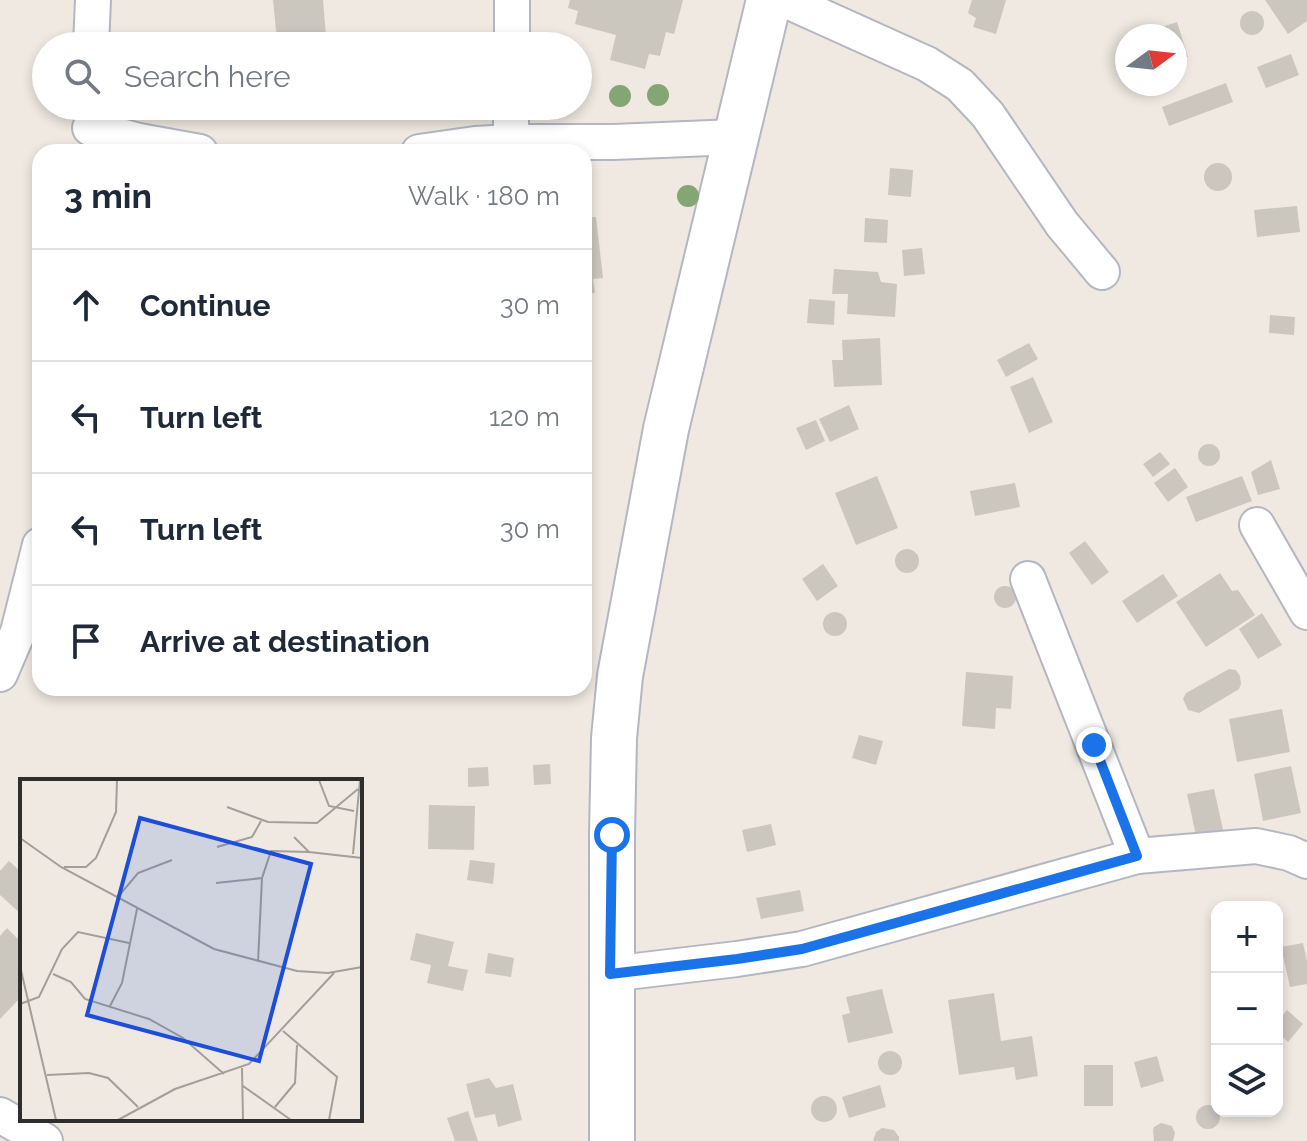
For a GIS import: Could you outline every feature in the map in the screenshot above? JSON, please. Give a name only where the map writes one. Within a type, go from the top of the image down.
[{"type":"street","points":[[92,32],[93,0]]},
{"type":"street","points":[[512,0],[512,32]]},
{"type":"street","points":[[612,1141],[610,974],[614,738],[620,676],[666,429],[769,0]]},
{"type":"street","points":[[785,0],[927,64],[960,85],[988,115],[1062,224],[1102,272]]},
{"type":"street","points":[[511,120],[511,142]]},
{"type":"street","points":[[89,129],[156,144]]},
{"type":"street","points":[[475,144],[736,137]]},
{"type":"street","points":[[1257,525],[1307,612]]},
{"type":"street","points":[[0,674],[18,632],[32,577]]},
{"type":"street","points":[[1028,579],[1137,856]]},
{"type":"street","points":[[610,974],[802,949],[1137,856],[1256,846],[1289,853],[1307,861]]},
{"type":"street","points":[[0,1115],[45,1141]]},
{"type":"building","points":[[273,0],[323,0],[326,32],[276,32]]},
{"type":"building","points":[[570,0],[683,0],[674,34],[666,32],[660,56],[649,54],[645,69],[610,60],[616,35],[575,24],[578,11],[568,8]]},
{"type":"building","points":[[972,0],[1006,0],[996,34],[973,27],[976,18],[968,13]]},
{"type":"building","points":[[1265,0],[1307,0],[1307,21],[1288,34]]},
{"type":"building","points":[[1252,11],[1263,18],[1264,23],[1257,34],[1252,35],[1241,28],[1240,23],[1247,12]]},
{"type":"building","points":[[1291,54],[1299,75],[1266,88],[1257,67]]},
{"type":"building","points":[[1226,83],[1233,102],[1169,126],[1162,107]]},
{"type":"building","points":[[1218,163],[1228,167],[1232,177],[1228,187],[1218,191],[1208,187],[1204,177],[1208,167]]},
{"type":"building","points":[[890,168],[913,170],[911,197],[888,195]]},
{"type":"building","points":[[1297,206],[1300,232],[1257,237],[1254,210]]},
{"type":"building","points":[[592,217],[596,217],[603,278],[593,279],[595,293],[592,293]]},
{"type":"building","points":[[865,218],[888,220],[887,243],[864,242]]},
{"type":"building","points":[[922,248],[925,274],[904,276],[902,250]]},
{"type":"building","points":[[834,269],[878,272],[881,282],[897,284],[895,317],[847,314],[848,294],[832,294]]},
{"type":"building","points":[[809,299],[835,301],[834,325],[807,323]]},
{"type":"building","points":[[1270,315],[1295,317],[1294,335],[1269,333]]},
{"type":"building","points":[[880,338],[882,385],[834,387],[832,360],[843,360],[842,340]]},
{"type":"building","points":[[1029,343],[1038,359],[1006,377],[997,360]]},
{"type":"building","points":[[1033,377],[1053,422],[1029,433],[1010,387]]},
{"type":"building","points":[[849,405],[859,429],[830,442],[819,419]]},
{"type":"building","points":[[816,420],[825,441],[806,450],[796,428]]},
{"type":"building","points":[[1205,444],[1213,444],[1220,455],[1213,466],[1205,466],[1198,459],[1198,451]]},
{"type":"building","points":[[1160,452],[1170,464],[1153,477],[1143,464]]},
{"type":"building","points":[[1271,460],[1280,489],[1258,495],[1251,472]]},
{"type":"building","points":[[1175,468],[1188,487],[1168,502],[1154,483]]},
{"type":"building","points":[[877,476],[898,528],[856,545],[835,493]]},
{"type":"building","points":[[1242,476],[1252,501],[1196,522],[1186,497]]},
{"type":"building","points":[[1015,483],[1020,507],[975,516],[970,491]]},
{"type":"building","points":[[1085,541],[1109,572],[1092,585],[1069,553]]},
{"type":"building","points":[[907,549],[915,553],[919,561],[915,569],[907,573],[899,569],[895,561],[899,553]]},
{"type":"building","points":[[823,564],[838,586],[817,601],[802,579]]},
{"type":"building","points":[[1220,573],[1232,591],[1238,590],[1255,615],[1206,647],[1176,602]]},
{"type":"building","points":[[1163,574],[1178,596],[1137,623],[1122,601]]},
{"type":"building","points":[[1001,586],[1009,586],[1016,597],[1009,608],[1001,608],[994,601],[994,593]]},
{"type":"building","points":[[835,612],[843,616],[847,624],[843,632],[835,636],[827,632],[823,624],[827,616]]},
{"type":"building","points":[[1262,613],[1282,645],[1258,659],[1239,629]]},
{"type":"building","points":[[1229,669],[1236,670],[1240,676],[1239,689],[1199,713],[1188,710],[1183,699],[1186,693]]},
{"type":"building","points":[[966,672],[1013,676],[1011,709],[996,708],[995,729],[962,726]]},
{"type":"building","points":[[1282,709],[1290,752],[1237,762],[1229,719]]},
{"type":"building","points":[[859,735],[883,741],[876,765],[852,758]]},
{"type":"building","points":[[550,764],[551,784],[534,785],[533,765]]},
{"type":"building","points":[[1291,766],[1301,813],[1263,821],[1254,774]]},
{"type":"building","points":[[488,767],[489,786],[468,787],[468,768]]},
{"type":"building","points":[[1214,789],[1224,834],[1197,840],[1187,794]]},
{"type":"building","points":[[429,805],[475,806],[474,850],[428,849]]},
{"type":"building","points":[[771,824],[776,845],[747,852],[742,830]]},
{"type":"building","points":[[470,860],[495,863],[493,884],[467,880]]},
{"type":"building","points":[[9,861],[20,871],[20,913],[0,895],[0,871]]},
{"type":"building","points":[[800,890],[804,911],[761,919],[756,898]]},
{"type":"building","points":[[7,928],[20,941],[20,998],[0,1019],[0,936]]},
{"type":"building","points":[[416,933],[454,942],[448,966],[468,970],[463,991],[427,983],[431,965],[410,960]]},
{"type":"building","points":[[1303,943],[1307,984],[1290,987],[1283,947]]},
{"type":"building","points":[[488,953],[514,958],[511,977],[485,973]]},
{"type":"building","points":[[882,989],[893,1033],[848,1043],[842,1015],[850,1013],[846,997]]},
{"type":"building","points":[[994,993],[1001,1041],[1032,1036],[1038,1076],[1016,1080],[1014,1067],[959,1075],[948,1000]]},
{"type":"building","points":[[1287,1010],[1303,1024],[1288,1042],[1283,1037],[1283,1015]]},
{"type":"building","points":[[890,1051],[898,1055],[902,1063],[898,1071],[890,1075],[882,1071],[878,1063],[882,1055]]},
{"type":"building","points":[[1157,1056],[1164,1081],[1141,1088],[1134,1062]]},
{"type":"building","points":[[1084,1065],[1113,1065],[1113,1106],[1084,1106]]},
{"type":"building","points":[[489,1078],[496,1088],[513,1084],[522,1120],[498,1127],[495,1114],[475,1118],[466,1084]]},
{"type":"building","points":[[880,1085],[886,1107],[849,1118],[842,1097]]},
{"type":"building","points":[[824,1096],[833,1100],[837,1109],[833,1118],[824,1122],[815,1118],[811,1109],[815,1100]]},
{"type":"building","points":[[1211,1106],[1211,1117],[1220,1117],[1216,1125],[1208,1129],[1200,1125],[1196,1117],[1200,1109]]},
{"type":"building","points":[[468,1111],[478,1141],[455,1141],[447,1118]]},
{"type":"building","points":[[1161,1123],[1172,1126],[1175,1133],[1173,1141],[1154,1141],[1154,1127]]},
{"type":"building","points":[[882,1128],[894,1130],[899,1141],[873,1141],[876,1132]]},
{"type":"route","points":[[612,835],[610,974],[802,949],[1137,856],[1094,745]]}]
